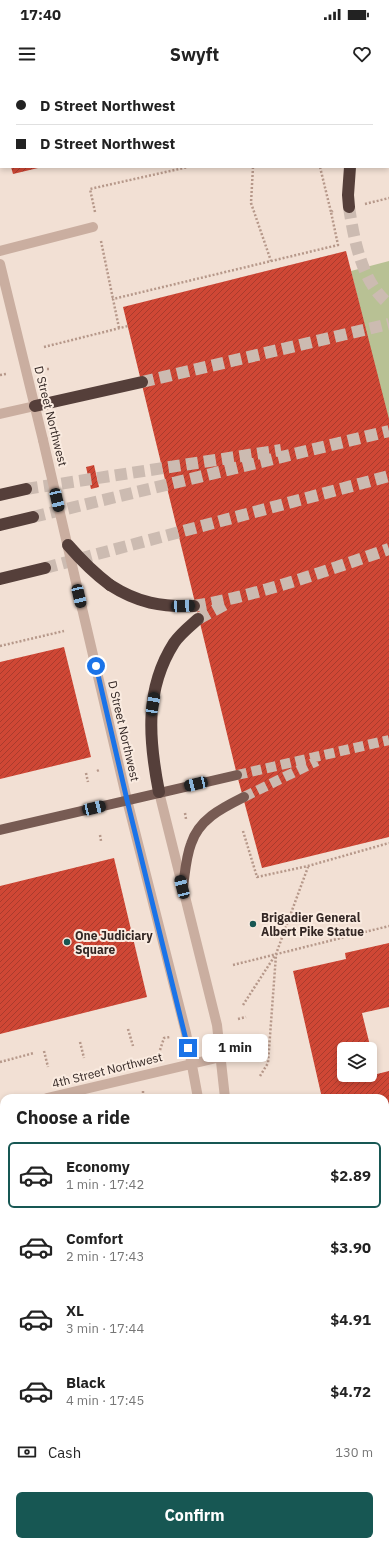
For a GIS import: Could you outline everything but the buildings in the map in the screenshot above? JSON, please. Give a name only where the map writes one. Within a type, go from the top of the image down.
[{"type":"highway","points":[[349,207],[348,195],[350,168]]},
{"type":"highway","points":[[35,406],[142,382]]},
{"type":"highway","points":[[0,495],[26,489]]},
{"type":"highway","points":[[0,525],[33,517]]},
{"type":"highway","points":[[68,545],[93,572],[123,594],[156,605],[173,607],[194,606]]},
{"type":"highway","points":[[0,579],[45,568]]},
{"type":"highway","points":[[159,792],[153,759],[151,733],[151,714],[154,694],[159,674],[174,643],[183,632],[198,619]]},
{"type":"main road","points":[[0,830],[237,775]]},
{"type":"main road","points":[[182,887],[191,843],[197,831],[212,815],[244,797]]},
{"type":"street","points":[[0,251],[93,227]]},
{"type":"street","name":"D Street Northwest","points":[[0,264],[68,545],[127,800],[186,1033],[197,1094]]},
{"type":"street","points":[[0,414],[35,406]]},
{"type":"street","points":[[159,792],[217,1025],[225,1094]]},
{"type":"street","name":"4th Street Northwest","points":[[64,1094],[221,1057]]},
{"type":"path","points":[[95,213],[90,189],[184,168]]},
{"type":"path","points":[[253,168],[251,203],[272,261]]},
{"type":"path","points":[[113,299],[338,245],[320,168]]},
{"type":"path","points":[[331,212],[389,198]]},
{"type":"path","points":[[100,236],[119,328]]},
{"type":"path","points":[[44,347],[128,326]]},
{"type":"path","points":[[43,370],[49,369]]},
{"type":"path","points":[[0,375],[6,374]]},
{"type":"path","points":[[0,646],[64,631]]},
{"type":"path","points":[[86,773],[88,782]]},
{"type":"path","points":[[243,831],[257,877],[308,866],[389,843]]},
{"type":"path","points":[[100,835],[101,841]]},
{"type":"path","points":[[243,1005],[276,954],[308,866]]},
{"type":"path","points":[[233,965],[389,926]]},
{"type":"path","points":[[260,1076],[268,1063],[276,954]]},
{"type":"path","points":[[238,1020],[246,1017]]},
{"type":"path","points":[[128,1029],[133,1046]]},
{"type":"path","points":[[160,1050],[164,1038],[170,1037]]},
{"type":"path","points":[[80,1042],[84,1058]]},
{"type":"path","points":[[44,1051],[48,1067]]},
{"type":"path","points":[[0,1062],[34,1054]]},
{"type":"green space","points":[[389,261],[389,419],[388,420],[351,271]]},
{"type":"tunnel","points":[[349,207],[357,247],[366,273],[372,285],[389,304]]},
{"type":"tunnel","points":[[142,382],[389,324]]},
{"type":"tunnel","points":[[33,517],[389,431]]},
{"type":"tunnel","points":[[26,489],[281,450]]},
{"type":"tunnel","points":[[45,568],[389,476]]},
{"type":"tunnel","points":[[194,606],[244,596],[268,589],[389,549]]},
{"type":"tunnel","points":[[198,619],[226,604]]},
{"type":"tunnel","points":[[237,775],[389,740]]},
{"type":"tunnel","points":[[244,797],[317,761]]},
{"type":"place","name":"Brigadier General Albert Pike Statue","points":[[253,924]]},
{"type":"place","name":"One Judiciary Square","points":[[67,942]]},
{"type":"route","points":[[96,666],[127,800],[186,1033],[188,1048]]}]
